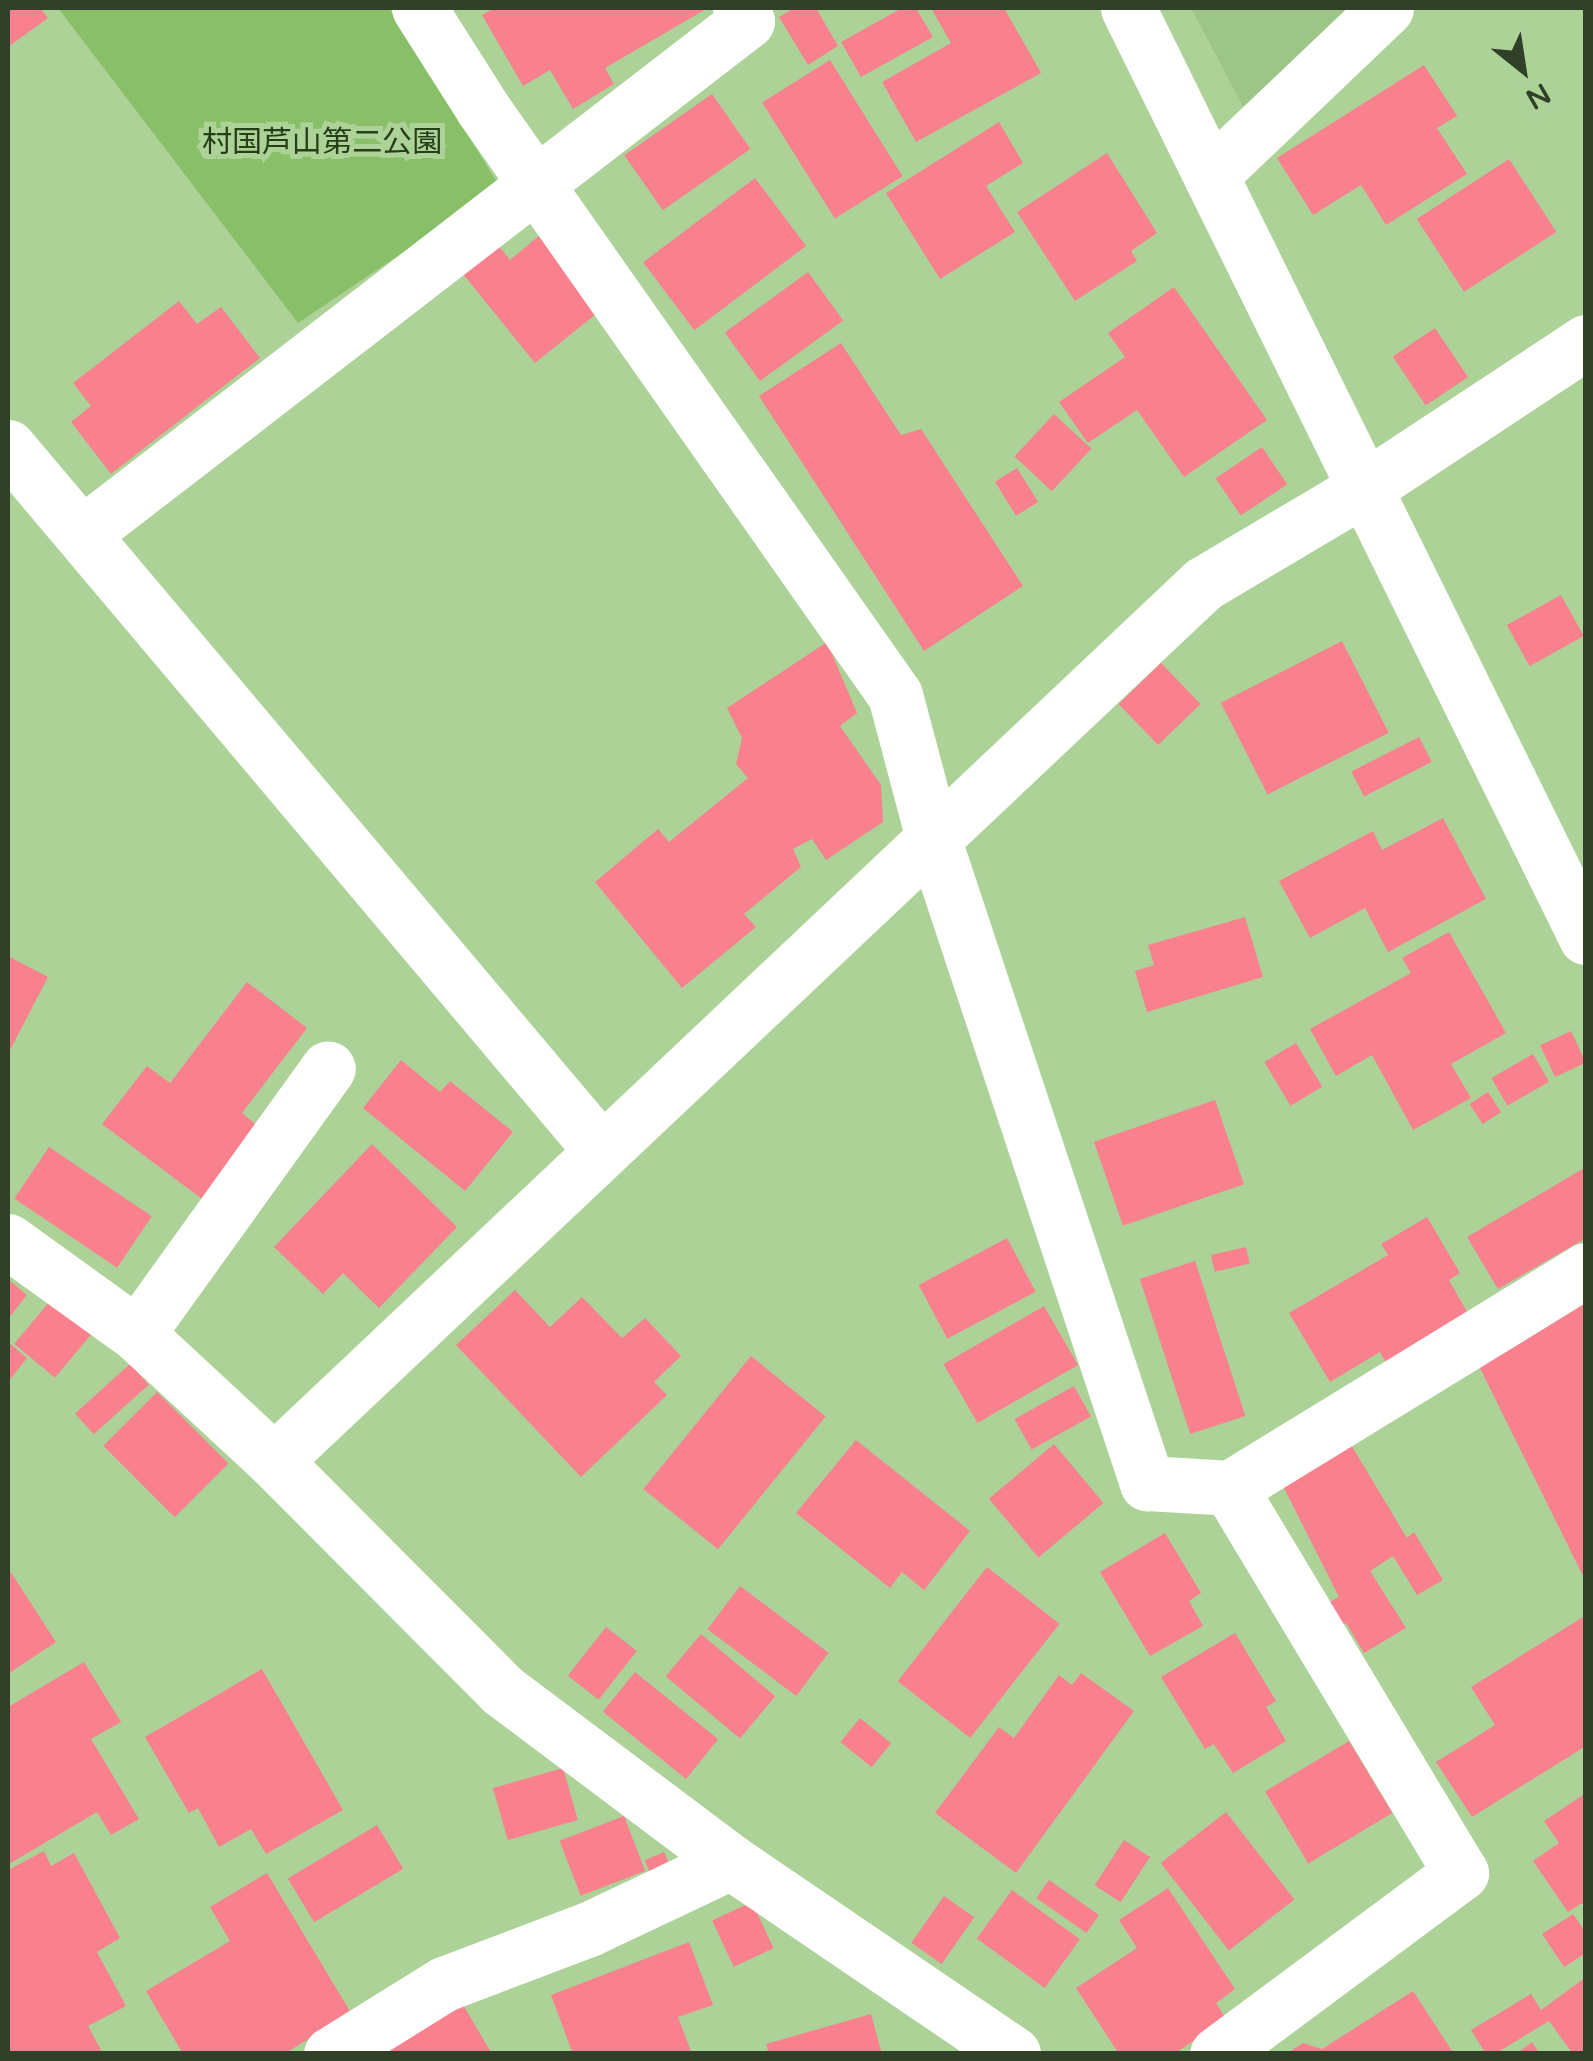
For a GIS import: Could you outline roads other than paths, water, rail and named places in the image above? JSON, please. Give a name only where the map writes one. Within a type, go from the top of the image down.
[{"type":"street","points":[[419,8],[533,181],[895,694],[934,838],[1147,1483],[1230,1488],[1586,1270]]},
{"type":"street","points":[[82,534],[533,181],[747,21],[740,8]]},
{"type":"street","points":[[1128,8],[1214,173],[1363,489],[1586,937]]},
{"type":"street","points":[[1214,173],[1386,8]]},
{"type":"street","points":[[274,1460],[1202,584],[1363,489],[1586,342]]},
{"type":"street","points":[[8,447],[600,1150]]},
{"type":"street","points":[[136,1334],[328,1068]]},
{"type":"street","points":[[8,1241],[136,1334],[274,1460],[502,1690],[731,1862],[1013,2054]]},
{"type":"street","points":[[1217,2054],[1462,1872],[1230,1488]]},
{"type":"street","points":[[331,2054],[444,1984],[589,1929],[731,1862]]},
{"type":"park label","name":"村国芦山第二公園","points":[[322,143]]}]
